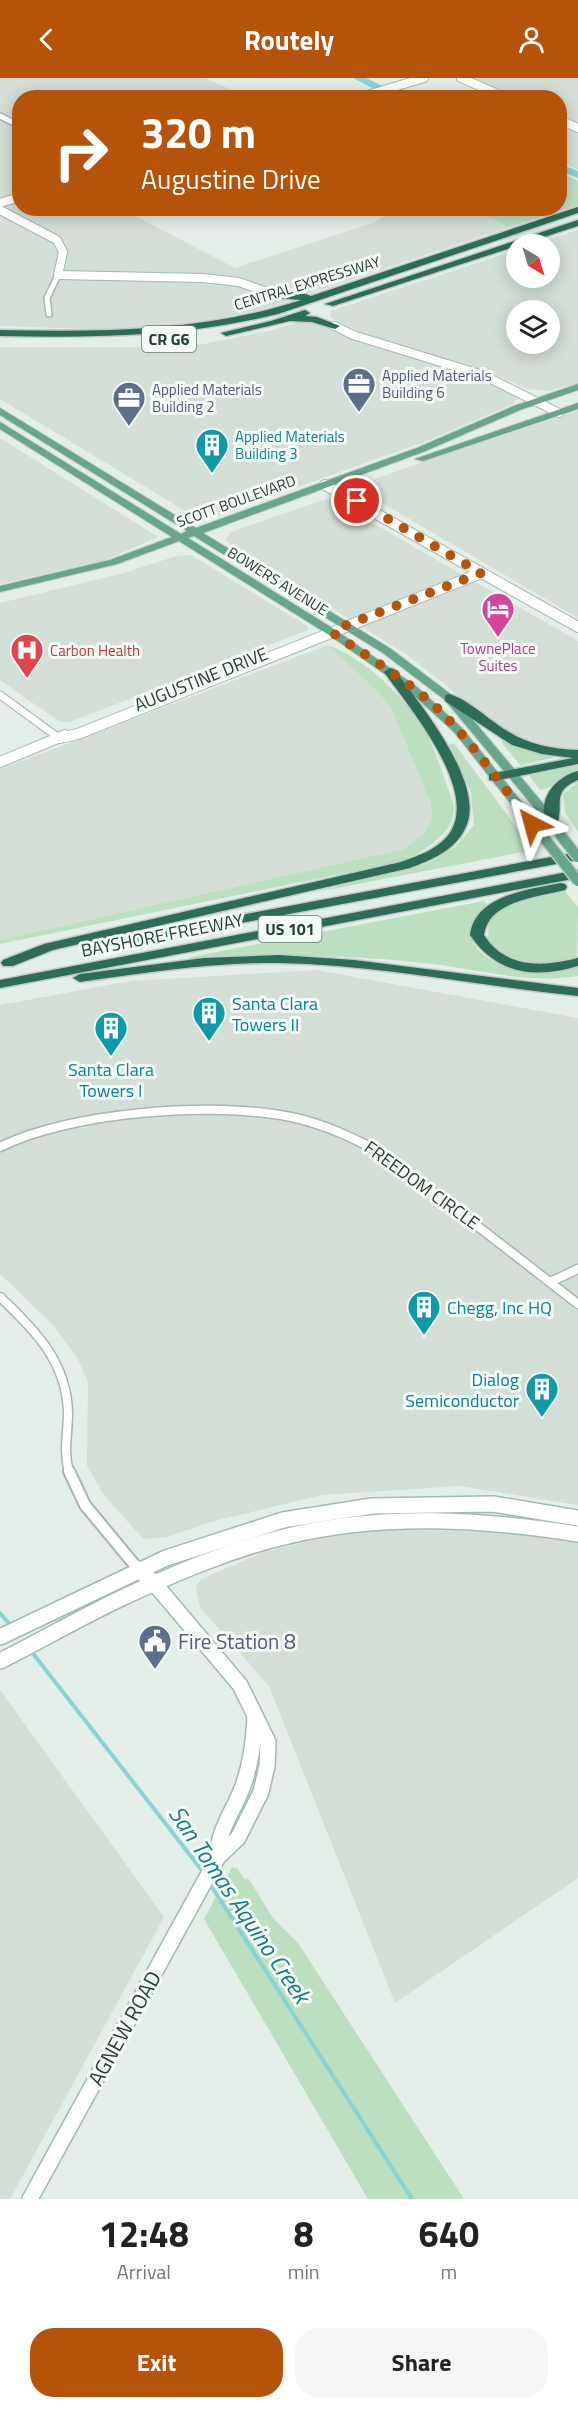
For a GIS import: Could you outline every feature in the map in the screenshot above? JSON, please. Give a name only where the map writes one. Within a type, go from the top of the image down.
[{"type":"highway","name":"CENTRAL EXPRESSWAY","points":[[0,333],[121,333],[225,324],[274,312],[560,216]]},
{"type":"highway","name":"CENTRAL EXPRESSWAY","points":[[0,341],[134,342],[216,335],[273,324],[578,223]]},
{"type":"highway","points":[[175,330],[263,312],[278,305],[275,295],[304,298],[390,273]]},
{"type":"highway","points":[[333,303],[323,315],[335,326]]},
{"type":"highway","points":[[273,324],[305,319],[335,326]]},
{"type":"highway","points":[[4,963],[49,947],[405,865],[444,846],[462,823],[464,806],[460,793],[430,725],[390,672]]},
{"type":"highway","points":[[449,698],[465,706],[521,745],[539,751],[578,754]]},
{"type":"highway","points":[[494,777],[578,761]]},
{"type":"highway","points":[[552,821],[550,808],[553,791],[565,780],[578,775]]},
{"type":"highway","points":[[318,905],[578,846]]},
{"type":"highway","name":"BAYSHORE FREEWAY","points":[[4,963],[578,857]]},
{"type":"highway","name":"BAYSHORE FREEWAY","points":[[1,984],[578,874]]},
{"type":"highway","points":[[578,882],[504,903],[489,911],[476,928],[477,935],[486,950],[512,964],[546,969],[578,962]]},
{"type":"highway","points":[[1,984],[50,982],[219,961],[279,959],[343,962],[524,987],[578,992]]},
{"type":"highway","points":[[524,987],[578,983]]},
{"type":"main road","name":"SCOTT BOULEVARD","points":[[200,535],[420,450],[535,400],[578,387]]},
{"type":"main road","name":"SCOTT BOULEVARD","points":[[0,589],[99,567],[185,540],[578,406]]},
{"type":"main road","name":"BOWERS AVENUE","points":[[0,411],[408,666],[449,698],[552,821],[578,857]]},
{"type":"main road","name":"BOWERS AVENUE","points":[[0,425],[328,631],[390,672],[437,708],[578,882]]},
{"type":"main road","name":"SCOTT BOULEVARD","points":[[0,597],[101,574],[185,540]]},
{"type":"street","points":[[382,90],[424,78]]},
{"type":"street","points":[[461,78],[489,90]]},
{"type":"street","points":[[0,210],[57,240],[63,247],[65,254],[58,274],[48,289],[45,306],[50,314]]},
{"type":"street","points":[[58,274],[129,278],[210,277],[250,284],[275,295]]},
{"type":"street","points":[[335,326],[353,335],[483,375],[559,413]]},
{"type":"street","points":[[325,485],[578,627]]},
{"type":"street","name":"AUGUSTINE DRIVE","points":[[0,762],[328,631],[481,573]]},
{"type":"street","points":[[0,695],[59,738]]},
{"type":"street","name":"FREEDOM CIRCLE","points":[[0,1147],[32,1132],[60,1125],[171,1110],[224,1108],[300,1117],[353,1136],[376,1149],[578,1304]]},
{"type":"street","points":[[550,1282],[578,1269]]},
{"type":"street","points":[[0,1297],[48,1346],[57,1359],[68,1392],[68,1416],[64,1436],[66,1460],[74,1483],[84,1502],[138,1569]]},
{"type":"street","points":[[0,1637],[138,1569],[243,1530],[283,1520],[372,1506],[493,1504],[578,1518]]},
{"type":"street","points":[[0,1662],[83,1616],[154,1583],[250,1546],[342,1526],[390,1522],[477,1521],[578,1534]]},
{"type":"street","name":"AGNEW ROAD","points":[[30,2199],[218,1857],[216,1842],[242,1790],[249,1766],[255,1712],[240,1685],[154,1583],[138,1569]]},
{"type":"shaded area","points":[[0,78],[205,78],[232,90],[12,90],[12,118],[0,113]]},
{"type":"shaded area","points":[[474,78],[578,78],[578,124],[567,119],[567,90],[502,90]]},
{"type":"shaded area","points":[[0,119],[12,126],[12,216],[135,216],[235,268],[372,223],[384,216],[486,216],[510,227],[262,309],[189,324],[119,330],[0,326]]},
{"type":"shaded area","points":[[578,128],[578,170],[567,164],[567,131]]},
{"type":"shaded area","points":[[578,230],[578,383],[548,391],[527,389],[484,370],[368,336],[330,317],[331,311],[506,253],[506,288],[560,288],[560,236]]},
{"type":"shaded area","points":[[302,321],[318,322],[366,344],[474,376],[512,393],[517,398],[513,404],[427,441],[202,521],[0,399],[0,347],[139,347],[204,344],[273,330]]},
{"type":"shaded area","points":[[578,411],[578,618],[360,490],[364,483]]},
{"type":"shaded area","points":[[0,438],[158,537],[106,560],[0,584]]},
{"type":"shaded area","points":[[329,498],[578,641],[578,751],[529,745],[492,722],[406,654],[237,550],[225,540],[231,532]]},
{"type":"shaded area","points":[[191,555],[307,626],[308,630],[70,722],[60,722],[0,680],[0,603],[124,573],[173,557]]},
{"type":"shaded area","points":[[328,645],[378,692],[392,710],[430,802],[433,818],[423,834],[404,849],[0,940],[0,769]]},
{"type":"shaded area","points":[[316,970],[578,1018],[578,1505],[460,1486],[322,1495],[214,1521],[167,1537],[143,1539],[104,1495],[87,1466],[88,1382],[77,1357],[53,1325],[0,1274],[0,1005],[131,981]]},
{"type":"shaded area","points":[[354,1530],[506,1531],[578,1543],[578,1878],[395,2003],[269,1686],[200,1607],[196,1588],[201,1579],[264,1552]]},
{"type":"shaded area","points":[[0,1690],[164,1917],[10,2199],[0,2199]]},
{"type":"green space","points":[[567,176],[578,181],[578,205],[567,209]]},
{"type":"green space","points":[[486,216],[544,216],[510,227]]},
{"type":"green space","points":[[328,645],[356,659],[382,680],[394,691],[424,729],[436,754],[454,807],[453,817],[444,833],[420,852],[403,861],[0,944],[0,940],[404,849],[423,834],[433,818],[430,802],[392,710],[378,692]]},
{"type":"green space","points":[[507,740],[553,758],[520,765],[501,742]]},
{"type":"green space","points":[[454,743],[533,850],[312,893],[428,863],[455,847],[474,825],[471,792],[449,745]]},
{"type":"green space","points":[[578,765],[578,772],[540,790],[528,774]]},
{"type":"green space","points":[[578,782],[578,831],[565,813],[563,794]]},
{"type":"green space","points":[[565,891],[578,907],[577,957],[554,963],[529,963],[506,956],[488,940],[489,919],[497,913],[525,900]]},
{"type":"green space","points":[[484,901],[490,906],[477,918],[471,930],[473,941],[479,951],[489,959],[517,971],[531,973],[555,972],[578,966],[578,976],[523,977],[433,964],[342,957],[281,956],[190,960],[190,957]]},
{"type":"green space","points":[[232,1867],[237,1868],[245,1880],[248,1878],[273,1918],[298,1943],[464,2199],[368,2199],[204,1919]]},
{"type":"waterway","points":[[358,78],[384,90]]},
{"type":"waterway","points":[[567,170],[578,175]]},
{"type":"waterway","name":"San Tomas Aquino Creek","points":[[0,1613],[12,1627]]},
{"type":"waterway","name":"San Tomas Aquino Creek","points":[[31,1651],[204,1873]]},
{"type":"waterway","name":"San Tomas Aquino Creek","points":[[210,1884],[412,2199]]},
{"type":"place","name":"Applied Materials Building 6","points":[[359,413]]},
{"type":"place","name":"Applied Materials Building 2","points":[[129,427]]},
{"type":"place","name":"Applied Materials Building 3","points":[[212,474]]},
{"type":"place","name":"TownePlace Suites","points":[[498,638]]},
{"type":"place","name":"Carbon Health","points":[[27,679]]},
{"type":"place","name":"Santa Clara Towers II","points":[[209,1042]]},
{"type":"place","name":"Santa Clara Towers I","points":[[111,1057]]},
{"type":"place","name":"Chegg, Inc HQ","points":[[424,1336]]},
{"type":"place","name":"Dialog Semiconductor","points":[[542,1418]]},
{"type":"place","name":"Fire Station 8","points":[[155,1670]]},
{"type":"route","points":[[357,501],[481,573],[344,626],[333,633],[437,708],[458,730],[532,824]]}]
